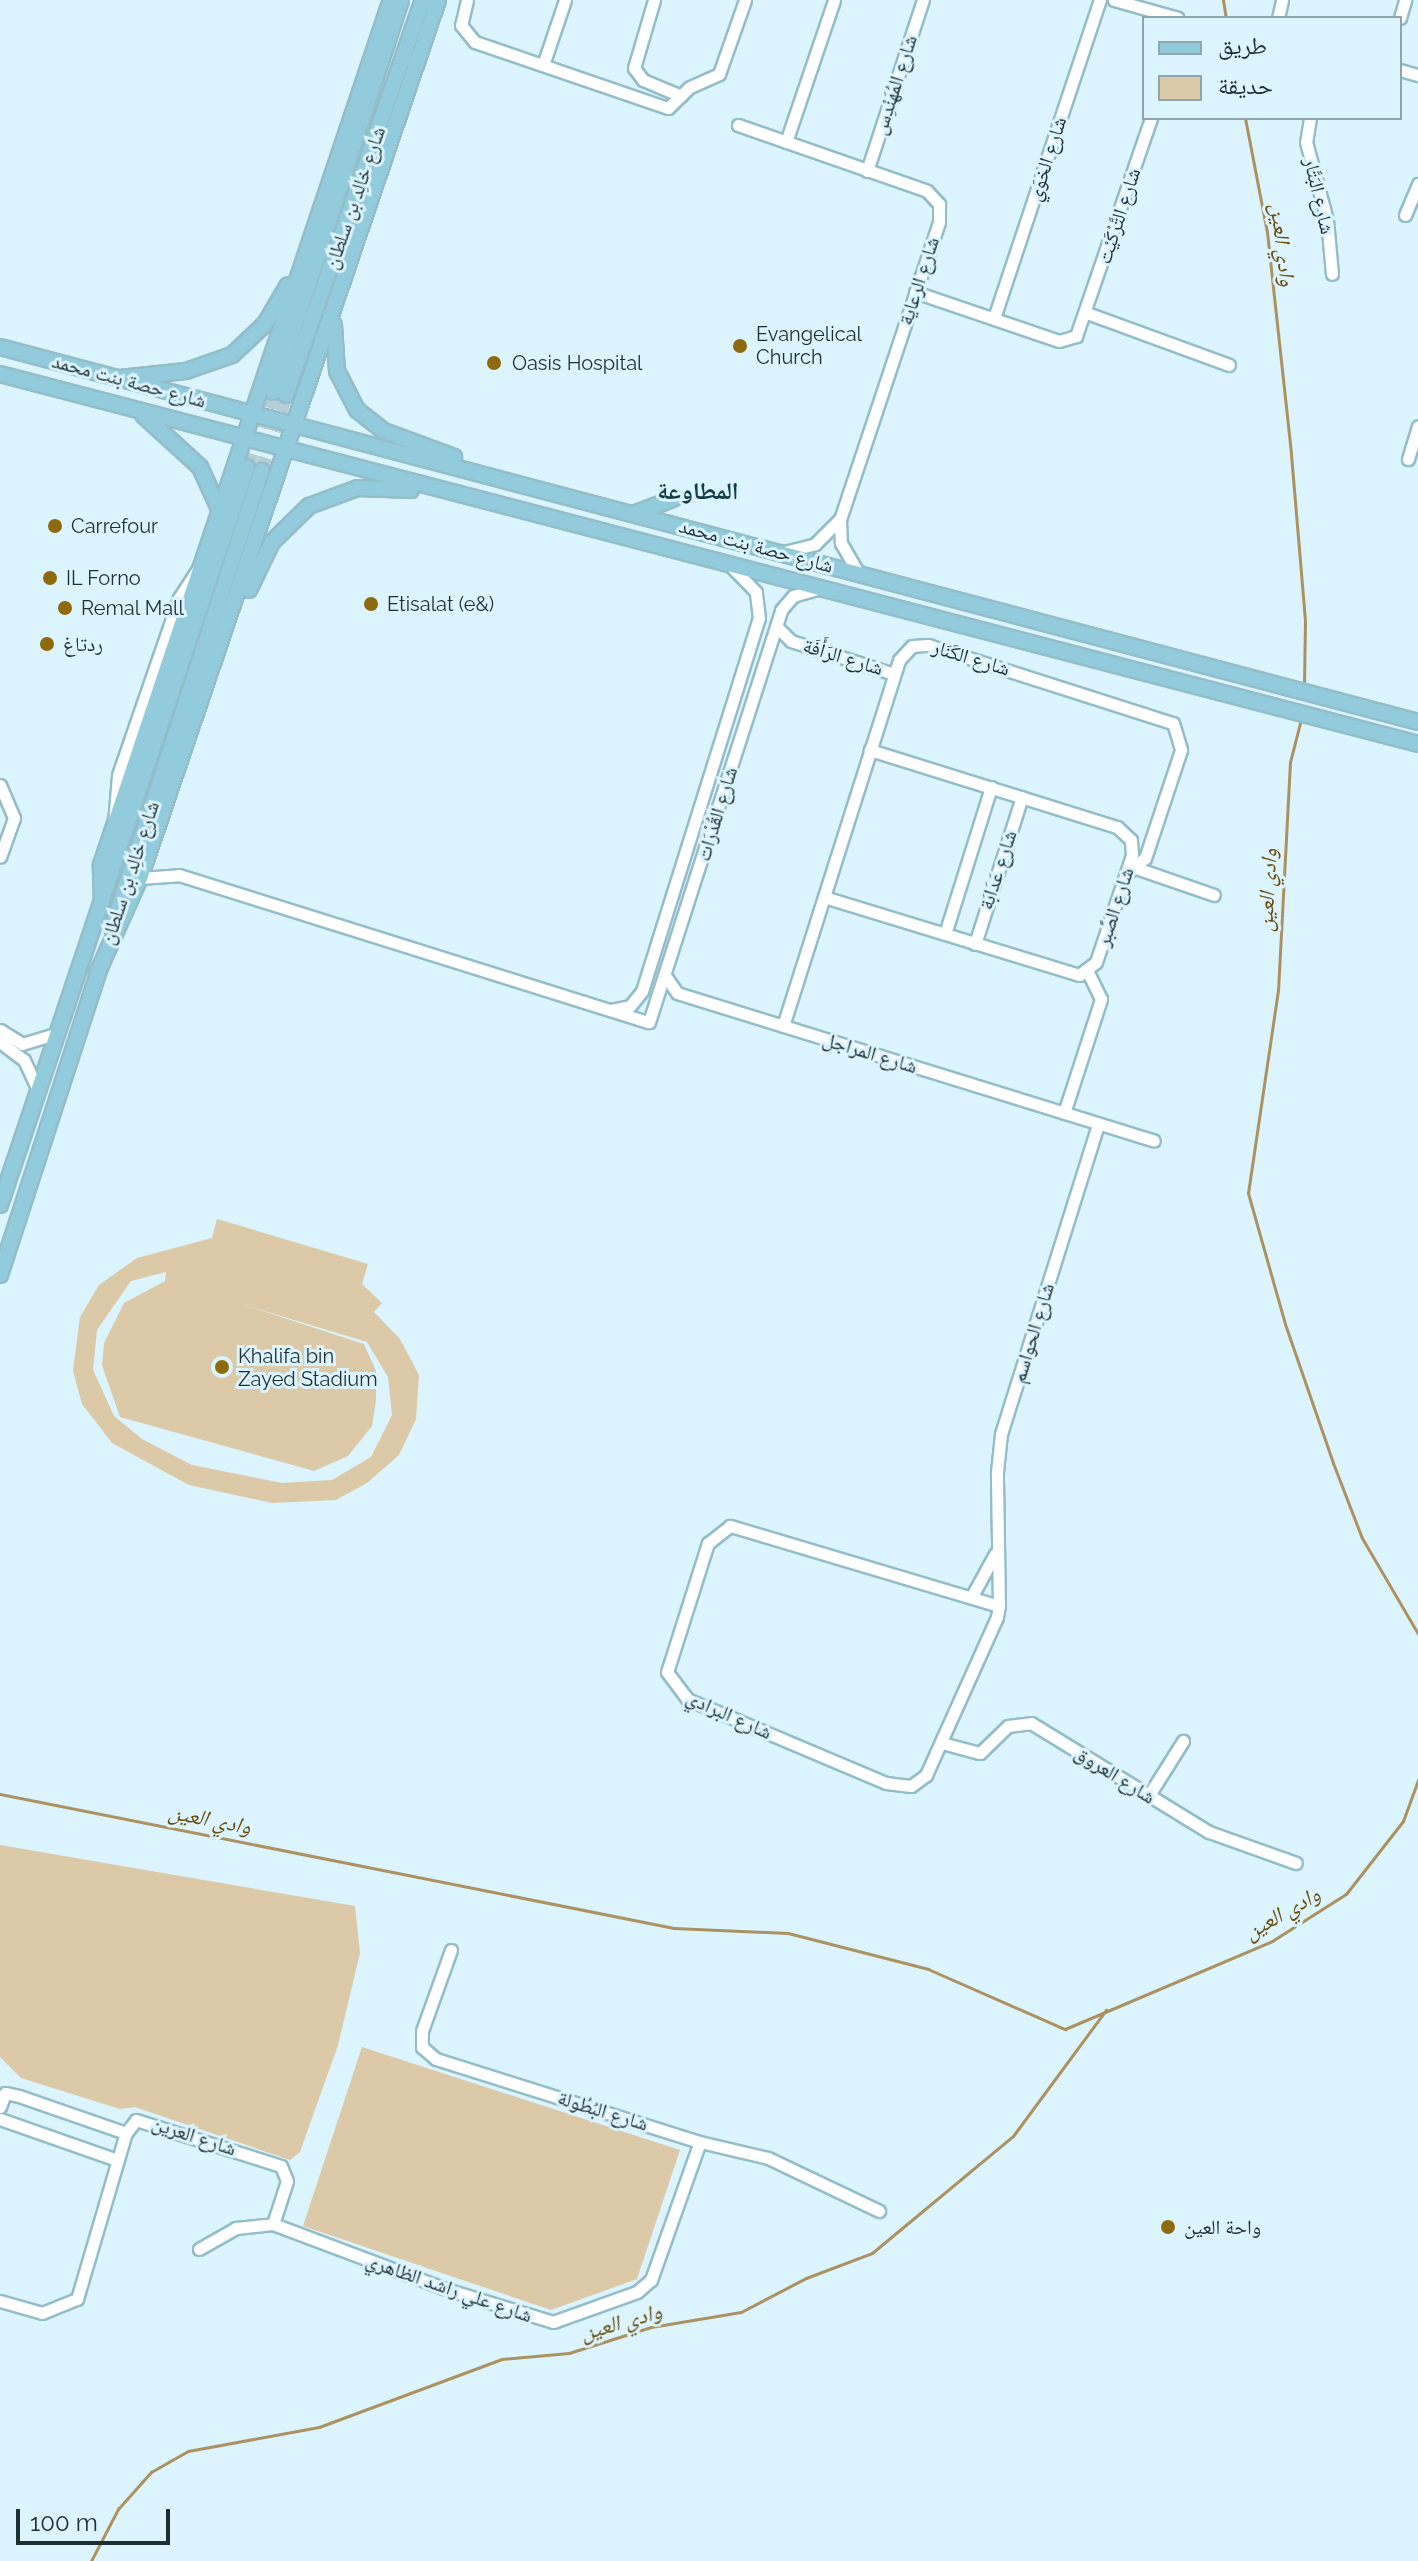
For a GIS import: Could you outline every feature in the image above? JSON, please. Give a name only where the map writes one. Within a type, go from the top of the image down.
[{"type":"main road","points":[[102,903],[99,873],[114,825],[391,0]]},
{"type":"main road","name":"شارع خالِد بن سلطان","points":[[401,0],[279,394],[423,0]]},
{"type":"main road","points":[[97,974],[140,878],[298,424],[438,0]]},
{"type":"main road","points":[[120,378],[140,372],[186,371],[232,355],[265,324],[306,254]]},
{"type":"main road","points":[[336,305],[337,371],[357,410],[384,431],[495,475]]},
{"type":"main road","name":"شارع حصة بنت محمد","points":[[0,347],[495,475],[1416,721]]},
{"type":"main road","name":"شارع حصة بنت محمد","points":[[0,374],[730,565],[1222,689],[1413,742]]},
{"type":"main road","points":[[136,410],[200,467],[220,511]]},
{"type":"main road","name":"شارع خالِد بن سلطان","points":[[0,1205],[254,469],[0,1275]]},
{"type":"main road","points":[[202,696],[264,553],[298,514],[332,495],[358,488],[455,494]]},
{"type":"main road","points":[[636,514],[673,499]]},
{"type":"street","points":[[467,0],[461,25],[470,39],[665,108],[714,79],[722,67],[745,0]]},
{"type":"street","points":[[543,65],[565,0]]},
{"type":"street","points":[[654,0],[634,68],[643,80],[681,96]]},
{"type":"street","points":[[786,142],[834,0]]},
{"type":"street","name":"شارع المُهَنْدِس","points":[[867,171],[923,0]]},
{"type":"street","name":"شارع الخوَي","points":[[994,318],[1100,0]]},
{"type":"street","points":[[1114,0],[1171,16]]},
{"type":"street","name":"شارع التَّرْكَيْت","points":[[915,292],[1063,342],[1079,333],[1150,120]]},
{"type":"street","name":"شارع البَتَّار","points":[[1310,120],[1306,142],[1327,220],[1332,274]]},
{"type":"street","name":"شارع الرعاية","points":[[738,125],[927,191],[939,204],[939,222],[840,519]]},
{"type":"street","points":[[1405,215],[1418,184]]},
{"type":"street","points":[[1087,313],[1229,365]]},
{"type":"street","points":[[1408,459],[1418,427]]},
{"type":"street","points":[[782,553],[815,544],[840,519]]},
{"type":"street","points":[[840,519],[841,543],[859,574]]},
{"type":"street","name":"شارع القُدْرَات","points":[[637,1000],[740,679],[760,605],[753,586],[730,565]]},
{"type":"street","name":"شارع القُدْرَات","points":[[638,1023],[653,1018],[776,626],[788,600],[822,588]]},
{"type":"street","name":"شارع الرَأَفَة","points":[[776,626],[791,641],[894,674]]},
{"type":"street","name":"شارع الرَأَفَة","points":[[768,649],[791,641]]},
{"type":"street","name":"شارع الكَنَار","points":[[783,1026],[894,674],[904,652],[928,645],[1173,723],[1181,750],[1139,869]]},
{"type":"street","points":[[740,679],[757,684]]},
{"type":"street","name":"شارع الصَّبر","points":[[824,897],[1070,974],[1088,972],[1096,962],[1133,850],[1126,832],[870,750]]},
{"type":"street","points":[[0,785],[14,818],[0,857]]},
{"type":"street","name":"شارع عَدَابَة","points":[[945,934],[991,787]]},
{"type":"street","name":"شارع عَدَابَة","points":[[975,944],[1022,797]]},
{"type":"street","points":[[1125,875],[1139,869],[1214,895]]},
{"type":"street","points":[[140,878],[179,875],[638,1023],[637,1000]]},
{"type":"street","points":[[1064,1113],[1101,999],[1088,972]]},
{"type":"street","points":[[608,1011],[637,1000],[658,1001],[677,993],[666,977]]},
{"type":"street","name":"شارع المراجل","points":[[677,993],[1154,1141]]},
{"type":"street","points":[[0,1030],[22,1044],[57,1033]]},
{"type":"street","points":[[0,1042],[24,1060],[38,1090]]},
{"type":"street","name":"شارع الحواسم","points":[[998,1546],[1001,1434],[1098,1124]]},
{"type":"street","name":"شارع البرادي","points":[[998,1546],[999,1606],[990,1638],[922,1780],[892,1786],[687,1699],[672,1684],[667,1664],[708,1543],[730,1526],[999,1606]]},
{"type":"street","points":[[972,1596],[998,1546]]},
{"type":"street","name":"شارع العروق","points":[[942,1743],[980,1753],[1008,1726],[1031,1723],[1221,1838],[1296,1863]]},
{"type":"street","points":[[1149,1795],[1183,1741]]},
{"type":"street","name":"شارع البُطُولة","points":[[451,1950],[422,2031],[422,2047],[429,2054],[700,2142],[780,2162],[879,2211]]},
{"type":"street","points":[[0,2081],[5,2093],[0,2107]]},
{"type":"street","points":[[5,2093],[126,2133]]},
{"type":"street","points":[[0,2119],[117,2160]]},
{"type":"street","name":"شارع العرين","points":[[0,2301],[42,2313],[77,2299],[126,2133],[144,2119],[275,2162],[287,2181],[273,2224]]},
{"type":"street","name":"شارع علي راشد الظاهري","points":[[199,2249],[236,2228],[273,2224],[449,2290],[553,2322],[637,2292],[651,2280],[700,2142]]},
{"type":"green space","points":[[217,1219],[368,1264],[362,1284],[382,1303],[374,1312],[400,1339],[419,1375],[416,1419],[399,1455],[367,1483],[336,1500],[272,1503],[189,1485],[112,1443],[82,1404],[73,1371],[80,1317],[99,1285],[137,1258],[212,1238]],"holes":[[[166,1272],[165,1281],[124,1303],[104,1343],[102,1365],[120,1417],[314,1471],[348,1456],[372,1426],[376,1400],[376,1371],[364,1344],[241,1304],[367,1342],[388,1377],[392,1415],[371,1457],[332,1480],[282,1483],[192,1465],[142,1439],[114,1416],[93,1370],[97,1330],[131,1281]]]},
{"type":"green space","points":[[0,1845],[355,1906],[360,1953],[338,2045],[300,2152],[290,2160],[135,2107],[120,2109],[21,2078],[0,2057]]},
{"type":"green space","points":[[362,2047],[680,2150],[637,2279],[551,2310],[303,2226]]},
{"type":"waterway","name":"وادي العين","points":[[1223,0],[1226,16]]},
{"type":"waterway","name":"وادي العين","points":[[1245,120],[1267,232],[1291,454],[1305,621],[1304,688]]},
{"type":"waterway","name":"وادي العين","points":[[1301,719],[1290,762],[1278,990],[1248,1193],[1285,1324],[1333,1463],[1362,1538],[1418,1634]]},
{"type":"waterway","name":"وادي العين","points":[[0,1794],[674,1928],[788,1933],[928,1969],[1065,2029],[1272,1941],[1346,1894],[1403,1821],[1418,1780]]},
{"type":"waterway","name":"وادي العين","points":[[91,2561],[118,2509],[151,2472],[188,2451],[319,2427],[502,2359],[569,2353],[651,2327],[741,2312],[806,2278],[872,2253],[1013,2136],[1106,2010]]},
{"type":"tunnel","points":[[247,467],[273,392]]},
{"type":"tunnel","points":[[261,471],[286,395]]},
{"type":"place","name":"Evangelical Church","points":[[740,346]]},
{"type":"place","name":"Oasis Hospital","points":[[494,363]]},
{"type":"place","name":"Carrefour","points":[[55,526]]},
{"type":"place","name":"IL Forno","points":[[50,578]]},
{"type":"place","name":"Etisalat (e&)","points":[[371,604]]},
{"type":"place","name":"Remal Mall","points":[[65,608]]},
{"type":"place","name":"ردتاغ","points":[[47,644]]},
{"type":"place","name":"Khalifa bin Zayed Stadium","points":[[222,1367]]},
{"type":"place","name":"واحة العين","points":[[1168,2227]]},
{"type":"district","name":"المطاوعة","points":[[698,491]]}]
